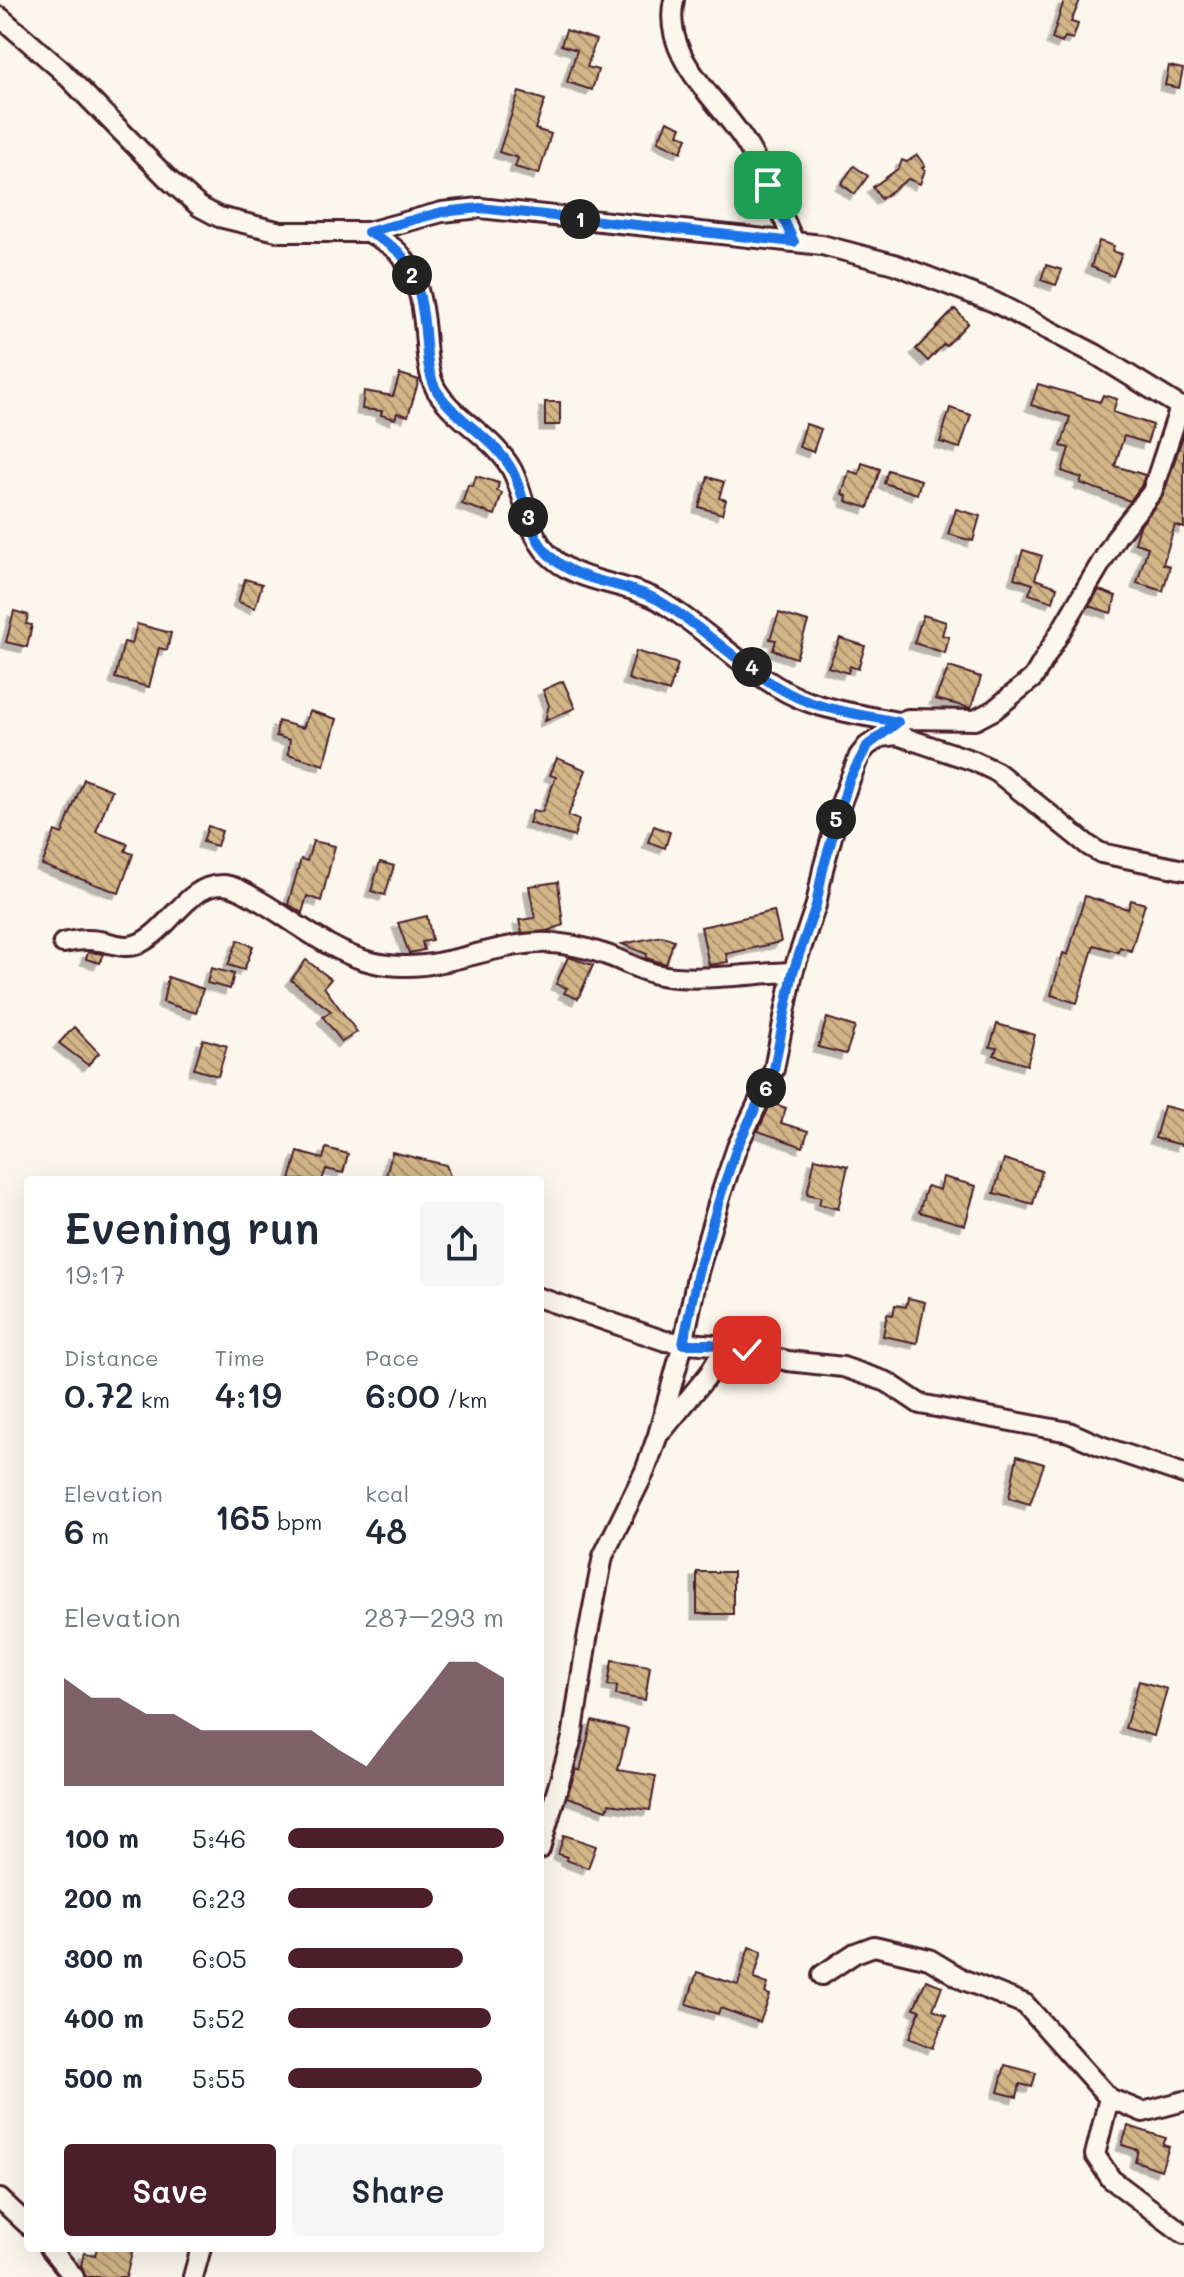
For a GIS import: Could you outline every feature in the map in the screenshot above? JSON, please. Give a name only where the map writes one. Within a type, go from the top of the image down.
[{"type":"street","points":[[674,0],[672,32],[681,55],[745,141],[794,242]]},
{"type":"street","points":[[0,17],[60,69],[200,207],[242,224],[281,232],[368,232],[442,212],[480,208],[822,245],[894,264],[994,302],[1095,354],[1182,408],[1152,492],[1117,536],[1033,678],[994,710],[975,720],[917,719],[889,726],[881,737],[867,746],[849,780],[823,869],[816,905],[793,972],[774,1069],[737,1147],[721,1194],[698,1272],[683,1344],[658,1435],[645,1471],[603,1556],[572,1738],[544,1835]]},
{"type":"street","points":[[368,232],[398,252],[409,265],[417,288],[427,358],[436,389],[450,406],[496,447],[512,471],[536,537],[548,554],[568,569],[657,600],[771,681],[807,702],[898,722]]},
{"type":"street","points":[[881,737],[897,735],[984,765],[1101,853],[1184,870]]},
{"type":"street","points":[[63,943],[86,940],[126,947],[139,943],[172,919],[199,890],[227,885],[247,893],[353,957],[373,963],[421,967],[501,948],[539,943],[564,944],[604,954],[639,970],[663,976],[793,972]]},
{"type":"street","points":[[544,1299],[646,1337],[683,1344],[726,1346],[788,1361],[843,1367],[887,1382],[920,1404],[1069,1432],[1184,1474]]},
{"type":"street","points":[[658,1435],[709,1374],[726,1346]]},
{"type":"street","points":[[822,1975],[855,1953],[874,1946],[929,1959],[964,1980],[1025,2004],[1109,2098],[1143,2112],[1184,2101]]},
{"type":"street","points":[[1109,2098],[1095,2155],[1111,2179],[1184,2234]]},
{"type":"street","points":[[0,2199],[24,2221]]},
{"type":"street","points":[[53,2252],[74,2277]]},
{"type":"street","points":[[193,2277],[200,2252]]},
{"type":"building","points":[[1064,0],[1080,0],[1071,22],[1078,24],[1073,39],[1065,37],[1062,43],[1052,39]]},
{"type":"building","points":[[566,30],[596,40],[587,67],[598,70],[592,90],[567,82],[577,50],[561,45]]},
{"type":"building","points":[[1169,66],[1183,69],[1179,88],[1165,85]]},
{"type":"building","points":[[519,92],[545,100],[535,129],[551,134],[539,174],[515,167],[518,158],[499,152]]},
{"type":"building","points":[[667,121],[681,127],[678,134],[687,138],[681,152],[658,141]]},
{"type":"building","points":[[917,155],[925,166],[920,184],[908,179],[881,199],[873,187],[899,168],[902,160],[907,162]]},
{"type":"building","points":[[854,166],[868,176],[855,194],[841,184]]},
{"type":"building","points":[[1099,241],[1114,246],[1112,251],[1122,254],[1113,276],[1091,267]]},
{"type":"building","points":[[1046,265],[1062,270],[1056,285],[1041,280]]},
{"type":"building","points":[[955,309],[968,323],[928,361],[916,349]]},
{"type":"building","points":[[400,374],[419,380],[408,416],[397,413],[395,419],[381,415],[382,411],[362,409],[364,391],[393,396]]},
{"type":"building","points":[[1038,384],[1100,402],[1103,395],[1117,399],[1113,412],[1153,425],[1147,443],[1124,436],[1115,466],[1145,475],[1130,501],[1080,483],[1082,478],[1062,471],[1069,448],[1061,446],[1070,417],[1031,405]]},
{"type":"building","points":[[545,402],[560,402],[560,425],[545,425]]},
{"type":"building","points":[[950,408],[971,415],[960,448],[940,442]]},
{"type":"building","points":[[806,424],[821,429],[813,452],[799,447]]},
{"type":"building","points":[[1184,433],[1184,528],[1175,525],[1163,564],[1170,566],[1163,591],[1137,583],[1148,547],[1135,543],[1140,526],[1163,496]]},
{"type":"building","points":[[862,463],[880,469],[868,508],[846,501],[847,496],[842,494],[849,471],[859,474]]},
{"type":"building","points":[[888,470],[921,480],[917,494],[884,483]]},
{"type":"building","points":[[476,476],[499,483],[497,491],[502,493],[495,515],[462,504],[468,485],[473,486]]},
{"type":"building","points":[[708,477],[724,482],[719,498],[726,500],[722,514],[699,507]]},
{"type":"building","points":[[956,509],[980,516],[973,541],[948,534]]},
{"type":"building","points":[[1023,550],[1042,556],[1035,579],[1057,587],[1053,602],[1029,594],[1033,584],[1014,578]]},
{"type":"building","points":[[245,579],[262,584],[255,608],[238,602]]},
{"type":"building","points":[[1099,590],[1116,596],[1111,613],[1089,606]]},
{"type":"building","points":[[14,611],[28,615],[26,624],[32,625],[27,647],[6,642]]},
{"type":"building","points":[[779,613],[808,622],[796,658],[773,650],[776,640],[770,639]]},
{"type":"building","points":[[923,615],[946,622],[942,635],[949,637],[945,653],[914,643]]},
{"type":"building","points":[[137,624],[171,633],[167,650],[159,648],[149,687],[115,678],[124,642],[132,644]]},
{"type":"building","points":[[840,638],[865,646],[858,669],[850,666],[848,673],[828,667]]},
{"type":"building","points":[[636,651],[678,664],[669,692],[628,679]]},
{"type":"building","points":[[949,667],[981,677],[971,708],[935,699]]},
{"type":"building","points":[[563,681],[575,708],[545,721],[549,705],[543,690]]},
{"type":"building","points":[[310,711],[337,719],[324,765],[288,754],[290,740],[276,736],[278,721],[303,728]]},
{"type":"building","points":[[557,758],[586,770],[568,816],[579,820],[574,837],[529,823],[533,810],[542,812],[556,777],[550,775]]},
{"type":"building","points":[[84,779],[112,790],[96,832],[128,844],[125,851],[133,854],[119,893],[42,865],[55,831],[62,834]]},
{"type":"building","points":[[208,826],[222,831],[217,846],[203,842]]},
{"type":"building","points":[[654,826],[670,832],[665,848],[648,842]]},
{"type":"building","points":[[313,841],[335,846],[321,901],[307,896],[302,913],[288,904],[301,859],[307,861]]},
{"type":"building","points":[[380,862],[394,866],[385,895],[371,891]]},
{"type":"building","points":[[558,882],[563,925],[547,931],[522,933],[519,920],[535,918],[529,886]]},
{"type":"building","points":[[1085,896],[1128,909],[1131,900],[1145,904],[1131,951],[1120,947],[1118,952],[1094,945],[1077,1003],[1051,995],[1063,953],[1068,955]]},
{"type":"building","points":[[774,911],[781,942],[726,954],[728,962],[709,965],[701,927]]},
{"type":"building","points":[[427,916],[432,940],[422,942],[424,950],[409,953],[398,923]]},
{"type":"building","points":[[662,936],[674,940],[666,964],[646,958],[647,954],[622,944]]},
{"type":"building","points":[[238,940],[253,946],[244,970],[228,965]]},
{"type":"building","points":[[88,952],[104,954],[100,963],[86,959]]},
{"type":"building","points":[[568,957],[593,965],[578,999],[564,993],[567,988],[556,984]]},
{"type":"building","points":[[306,960],[331,979],[324,987],[357,1032],[342,1042],[323,1017],[331,1011],[291,980]]},
{"type":"building","points":[[211,968],[234,974],[230,989],[207,983]]},
{"type":"building","points":[[168,977],[203,989],[196,1013],[163,1002]]},
{"type":"building","points":[[827,1018],[855,1027],[846,1054],[818,1047]]},
{"type":"building","points":[[997,1024],[1035,1035],[1027,1065],[994,1055],[997,1048],[990,1047]]},
{"type":"building","points":[[74,1027],[99,1053],[88,1065],[59,1043]]},
{"type":"building","points":[[203,1039],[227,1046],[218,1076],[194,1069]]},
{"type":"building","points":[[771,1103],[786,1108],[781,1123],[808,1131],[803,1147],[758,1131]]},
{"type":"building","points":[[1164,1106],[1184,1111],[1182,1145],[1155,1138]]},
{"type":"building","points":[[326,1148],[348,1154],[343,1173],[326,1169],[323,1176],[291,1176],[298,1152],[323,1159]]},
{"type":"building","points":[[392,1152],[446,1165],[450,1176],[386,1176]]},
{"type":"building","points":[[815,1158],[848,1166],[838,1209],[819,1204],[821,1197],[807,1194]]},
{"type":"building","points":[[1004,1159],[1042,1171],[1033,1204],[994,1193]]},
{"type":"building","points":[[943,1177],[976,1186],[965,1225],[919,1212],[927,1186],[940,1190]]},
{"type":"building","points":[[908,1298],[925,1302],[917,1343],[883,1336],[887,1314],[893,1315],[895,1305],[906,1307]]},
{"type":"building","points":[[1017,1456],[1044,1464],[1030,1504],[1009,1498]]},
{"type":"building","points":[[697,1572],[733,1572],[733,1614],[697,1614]]},
{"type":"building","points":[[612,1660],[650,1666],[645,1700],[616,1695],[617,1686],[608,1685]]},
{"type":"building","points":[[1139,1681],[1167,1689],[1154,1736],[1125,1728]]},
{"type":"building","points":[[592,1721],[628,1729],[618,1770],[656,1776],[650,1810],[609,1804],[607,1810],[567,1797],[576,1769],[580,1771]]},
{"type":"building","points":[[564,1835],[596,1846],[588,1868],[558,1854]]},
{"type":"building","points":[[749,1947],[762,1951],[754,1979],[768,1984],[765,1993],[770,1995],[760,2022],[720,2008],[718,2014],[687,2004],[697,1972],[738,1985]]},
{"type":"building","points":[[926,1980],[942,1986],[933,2009],[946,2015],[933,2048],[909,2038],[920,2010],[914,2008]]},
{"type":"building","points":[[1005,2065],[1036,2073],[1032,2087],[1020,2084],[1017,2097],[998,2092]]},
{"type":"building","points":[[1128,2126],[1166,2138],[1163,2145],[1169,2147],[1161,2170],[1135,2161],[1138,2150],[1122,2145]]},
{"type":"building","points":[[96,2252],[132,2252],[126,2277],[86,2277],[81,2266],[84,2253],[95,2255]]},
{"type":"route","points":[[747,1350],[709,1344],[683,1344],[698,1272],[737,1147],[774,1069],[793,972],[816,905],[831,837],[849,780],[867,746],[898,722],[807,702],[771,681],[657,600],[568,569],[548,554],[536,537],[512,471],[496,447],[450,406],[436,389],[427,358],[417,288],[409,265],[398,252],[368,232],[442,212],[480,208],[794,242],[768,185]]}]
